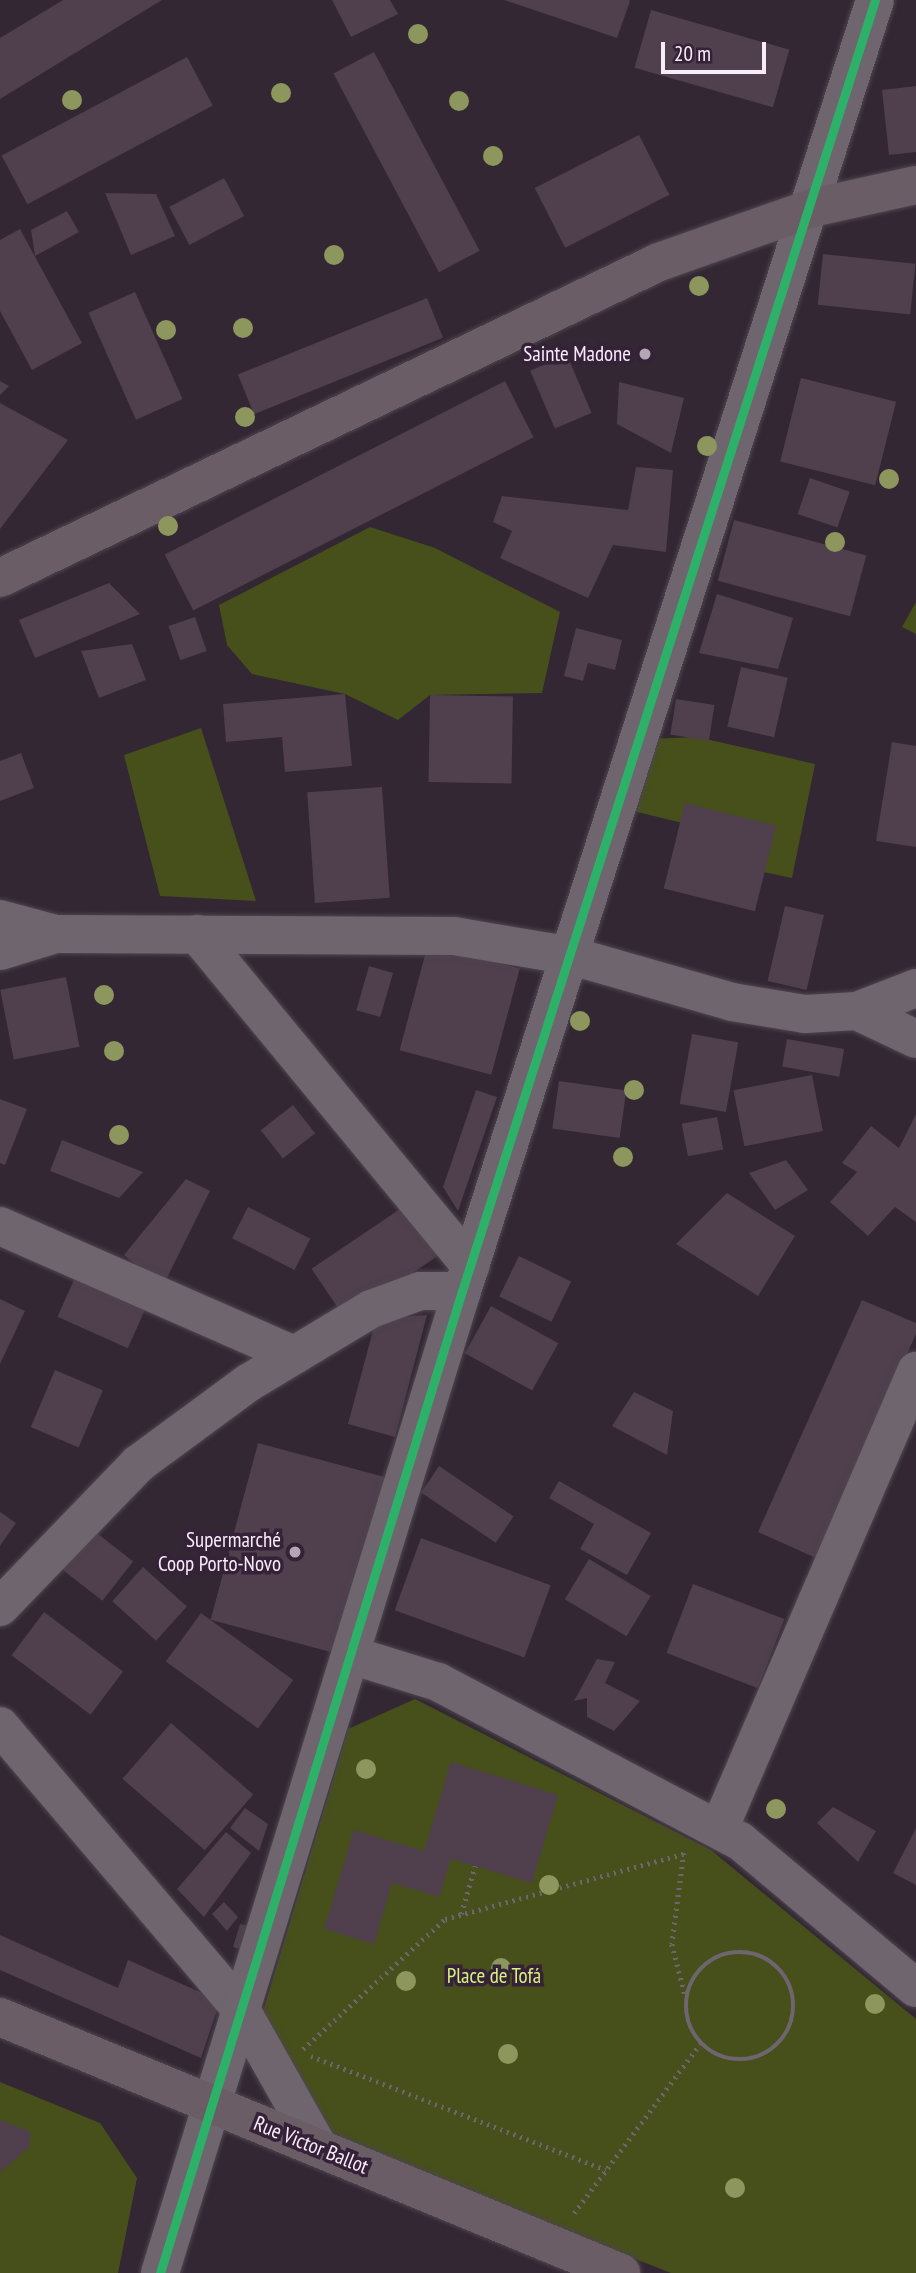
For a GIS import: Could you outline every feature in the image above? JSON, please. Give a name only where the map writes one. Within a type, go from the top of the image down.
[{"type":"main road","points":[[0,578],[659,262],[812,208],[916,185]]},
{"type":"main road","name":"Rue Victor Ballot","points":[[0,2017],[550,2244],[608,2271]]},
{"type":"street","points":[[160,2273],[467,1279],[812,208],[875,0]]},
{"type":"street","points":[[0,919],[56,934],[406,933],[572,956],[732,1002],[805,1014],[857,1011],[916,988]]},
{"type":"street","points":[[0,951],[56,934]]},
{"type":"street","points":[[197,934],[467,1279]]},
{"type":"street","points":[[857,1011],[916,1039]]},
{"type":"street","points":[[0,1226],[294,1355]]},
{"type":"street","points":[[0,1607],[50,1549],[138,1464],[294,1355],[371,1309],[420,1291],[467,1279]]},
{"type":"street","points":[[707,1822],[916,1371]]},
{"type":"street","points":[[351,1655],[438,1682],[707,1822],[916,1988]]},
{"type":"street","points":[[0,1726],[289,2063],[319,2148]]},
{"type":"path","points":[[686,1996],[702,1966],[732,1952],[765,1958],[789,1982],[794,2015],[778,2045],[764,2055],[730,2059],[700,2044],[690,2029],[686,1996],[672,1944],[684,1854],[707,1822]]},
{"type":"path","points":[[606,2170],[289,2063],[445,1919],[684,1854]]},
{"type":"path","points":[[461,1914],[475,1866]]},
{"type":"path","points":[[550,2244],[700,2044]]},
{"type":"green space","points":[[370,527],[435,548],[560,612],[542,693],[430,695],[398,720],[345,694],[252,674],[227,645],[219,605]]},
{"type":"green space","points":[[916,602],[916,634],[902,627]]},
{"type":"green space","points":[[201,728],[256,901],[160,896],[124,755]]},
{"type":"green space","points":[[697,737],[815,764],[792,878],[759,871],[712,830],[629,810],[650,739]]},
{"type":"green space","name":"Place de Tofá","points":[[415,1699],[711,1850],[916,2019],[916,2273],[671,2273],[333,2139],[261,2018],[348,1729]]},
{"type":"green space","points":[[0,2082],[100,2123],[137,2178],[118,2273],[0,2273]]},
{"type":"building","points":[[63,0],[162,0],[0,99],[0,38]]},
{"type":"building","points":[[332,0],[390,0],[398,14],[351,37]]},
{"type":"building","points":[[504,0],[629,0],[630,1],[617,38]]},
{"type":"building","points":[[651,10],[789,50],[773,107],[634,68]]},
{"type":"building","points":[[374,52],[480,251],[439,272],[333,74]]},
{"type":"building","points":[[187,57],[213,106],[27,204],[2,156]]},
{"type":"building","points":[[916,86],[916,152],[889,155],[882,90]]},
{"type":"building","points":[[639,135],[669,195],[565,248],[535,188]]},
{"type":"building","points":[[224,178],[244,216],[189,245],[169,207]]},
{"type":"building","points":[[105,193],[156,194],[175,236],[131,255]]},
{"type":"building","points":[[67,211],[79,232],[35,256],[31,230]]},
{"type":"building","points":[[20,229],[82,343],[32,370],[0,311],[0,240]]},
{"type":"building","points":[[823,254],[915,264],[910,314],[818,305]]},
{"type":"building","points":[[135,292],[183,399],[136,420],[88,313]]},
{"type":"building","points":[[427,298],[443,338],[254,414],[238,374]]},
{"type":"building","points":[[567,355],[592,413],[555,429],[530,371]]},
{"type":"building","points":[[801,378],[896,402],[875,485],[780,461]]},
{"type":"building","points":[[0,381],[9,386],[0,395]]},
{"type":"building","points":[[505,381],[534,437],[193,611],[165,554]]},
{"type":"building","points":[[619,382],[684,398],[671,453],[617,424]]},
{"type":"building","points":[[0,403],[68,440],[0,529]]},
{"type":"building","points":[[636,467],[673,470],[666,552],[613,545],[588,598],[500,558],[512,531],[493,522],[502,496],[628,510]]},
{"type":"building","points":[[810,478],[850,492],[837,528],[798,514]]},
{"type":"building","points":[[734,520],[866,555],[850,616],[718,581]]},
{"type":"building","points":[[109,583],[140,614],[35,658],[19,620]]},
{"type":"building","points":[[717,594],[793,618],[778,669],[699,653]]},
{"type":"building","points":[[195,617],[207,651],[180,660],[169,626]]},
{"type":"building","points":[[576,628],[622,640],[615,670],[588,663],[583,681],[564,676]]},
{"type":"building","points":[[132,644],[146,680],[99,698],[81,651]]},
{"type":"building","points":[[741,667],[788,678],[774,737],[727,726]]},
{"type":"building","points":[[345,694],[352,766],[285,772],[282,737],[226,742],[223,704]]},
{"type":"building","points":[[430,695],[513,696],[511,783],[428,782]]},
{"type":"building","points":[[676,699],[715,705],[709,741],[670,735]]},
{"type":"building","points":[[892,742],[916,746],[916,847],[876,841]]},
{"type":"building","points":[[21,753],[34,788],[0,801],[0,761]]},
{"type":"building","points":[[382,787],[390,898],[315,903],[307,792]]},
{"type":"building","points":[[685,803],[776,826],[755,911],[664,888]]},
{"type":"building","points":[[785,906],[824,915],[807,990],[768,981]]},
{"type":"building","points":[[428,944],[520,969],[491,1075],[400,1050]]},
{"type":"building","points":[[369,966],[393,973],[380,1017],[356,1010]]},
{"type":"building","points":[[66,977],[80,1047],[14,1059],[0,990]]},
{"type":"building","points":[[692,1034],[738,1042],[726,1112],[680,1104]]},
{"type":"building","points":[[787,1039],[844,1049],[839,1077],[782,1067]]},
{"type":"building","points":[[812,1075],[823,1131],[744,1146],[733,1090]]},
{"type":"building","points":[[559,1081],[626,1090],[620,1138],[552,1129]]},
{"type":"building","points":[[476,1090],[497,1097],[458,1211],[443,1187]]},
{"type":"building","points":[[0,1099],[27,1109],[5,1165],[0,1163]]},
{"type":"building","points":[[293,1105],[315,1133],[283,1159],[261,1130]]},
{"type":"building","points":[[916,1114],[916,1222],[895,1207],[868,1236],[830,1202],[857,1172],[842,1163],[871,1126],[899,1148]]},
{"type":"building","points":[[717,1117],[723,1149],[688,1156],[682,1124]]},
{"type":"building","points":[[62,1140],[143,1172],[119,1198],[50,1171]]},
{"type":"building","points":[[786,1160],[808,1190],[775,1210],[749,1173]]},
{"type":"building","points":[[186,1179],[210,1191],[163,1286],[124,1255]]},
{"type":"building","points":[[727,1193],[795,1236],[758,1296],[676,1244]]},
{"type":"building","points":[[406,1205],[440,1255],[345,1318],[311,1269]]},
{"type":"building","points":[[248,1207],[310,1239],[294,1270],[232,1238]]},
{"type":"building","points":[[519,1256],[571,1281],[551,1322],[499,1296]]},
{"type":"building","points":[[77,1273],[147,1304],[128,1348],[57,1317]]},
{"type":"building","points":[[0,1299],[25,1311],[0,1364]]},
{"type":"building","points":[[862,1300],[916,1323],[916,1334],[816,1558],[758,1532]]},
{"type":"building","points":[[491,1306],[558,1343],[532,1391],[465,1353]]},
{"type":"building","points":[[427,1315],[395,1437],[348,1424],[376,1319]]},
{"type":"building","points":[[55,1370],[103,1390],[79,1447],[31,1427]]},
{"type":"building","points":[[634,1392],[673,1411],[667,1455],[612,1426]]},
{"type":"building","points":[[258,1443],[388,1478],[341,1655],[211,1620]]},
{"type":"building","points":[[439,1466],[514,1516],[496,1543],[421,1493]]},
{"type":"building","points":[[559,1481],[651,1533],[627,1575],[580,1549],[594,1524],[549,1498]]},
{"type":"building","points":[[0,1512],[16,1523],[0,1546]]},
{"type":"building","points":[[93,1530],[133,1561],[102,1601],[62,1569]]},
{"type":"building","points":[[421,1538],[551,1585],[524,1658],[395,1610]]},
{"type":"building","points":[[589,1559],[651,1596],[627,1636],[565,1599]]},
{"type":"building","points":[[143,1567],[187,1606],[156,1641],[112,1601]]},
{"type":"building","points":[[693,1584],[784,1619],[758,1688],[666,1653]]},
{"type":"building","points":[[44,1612],[123,1672],[91,1715],[12,1655]]},
{"type":"building","points":[[201,1613],[293,1680],[258,1729],[166,1662]]},
{"type":"building","points":[[597,1659],[615,1662],[605,1683],[640,1701],[614,1731],[587,1717],[587,1698],[574,1701]]},
{"type":"building","points":[[171,1723],[253,1795],[205,1850],[122,1779]]},
{"type":"building","points":[[451,1762],[558,1795],[532,1883],[451,1859],[439,1897],[392,1883],[374,1944],[324,1929],[354,1830],[424,1851]]},
{"type":"building","points":[[833,1807],[876,1831],[858,1862],[817,1823]]},
{"type":"building","points":[[245,1808],[268,1824],[259,1851],[230,1828]]},
{"type":"building","points":[[916,1828],[916,1885],[893,1873]]},
{"type":"building","points":[[226,1832],[251,1853],[204,1917],[177,1889]]},
{"type":"building","points":[[224,1902],[238,1917],[227,1931],[212,1914]]},
{"type":"building","points":[[240,1924],[254,1927],[249,1952],[233,1947]]},
{"type":"building","points":[[0,1935],[118,1988],[128,1960],[220,2001],[201,2058],[0,1970]]},
{"type":"building","points":[[0,2120],[31,2132],[29,2147],[0,2172]]},
{"type":"cycle path","points":[[160,2273],[462,1291],[875,0]]},
{"type":"place","name":"Sainte Madone","points":[[645,354]]},
{"type":"place","name":"Supermarché Coop Porto-Novo","points":[[295,1552]]}]
